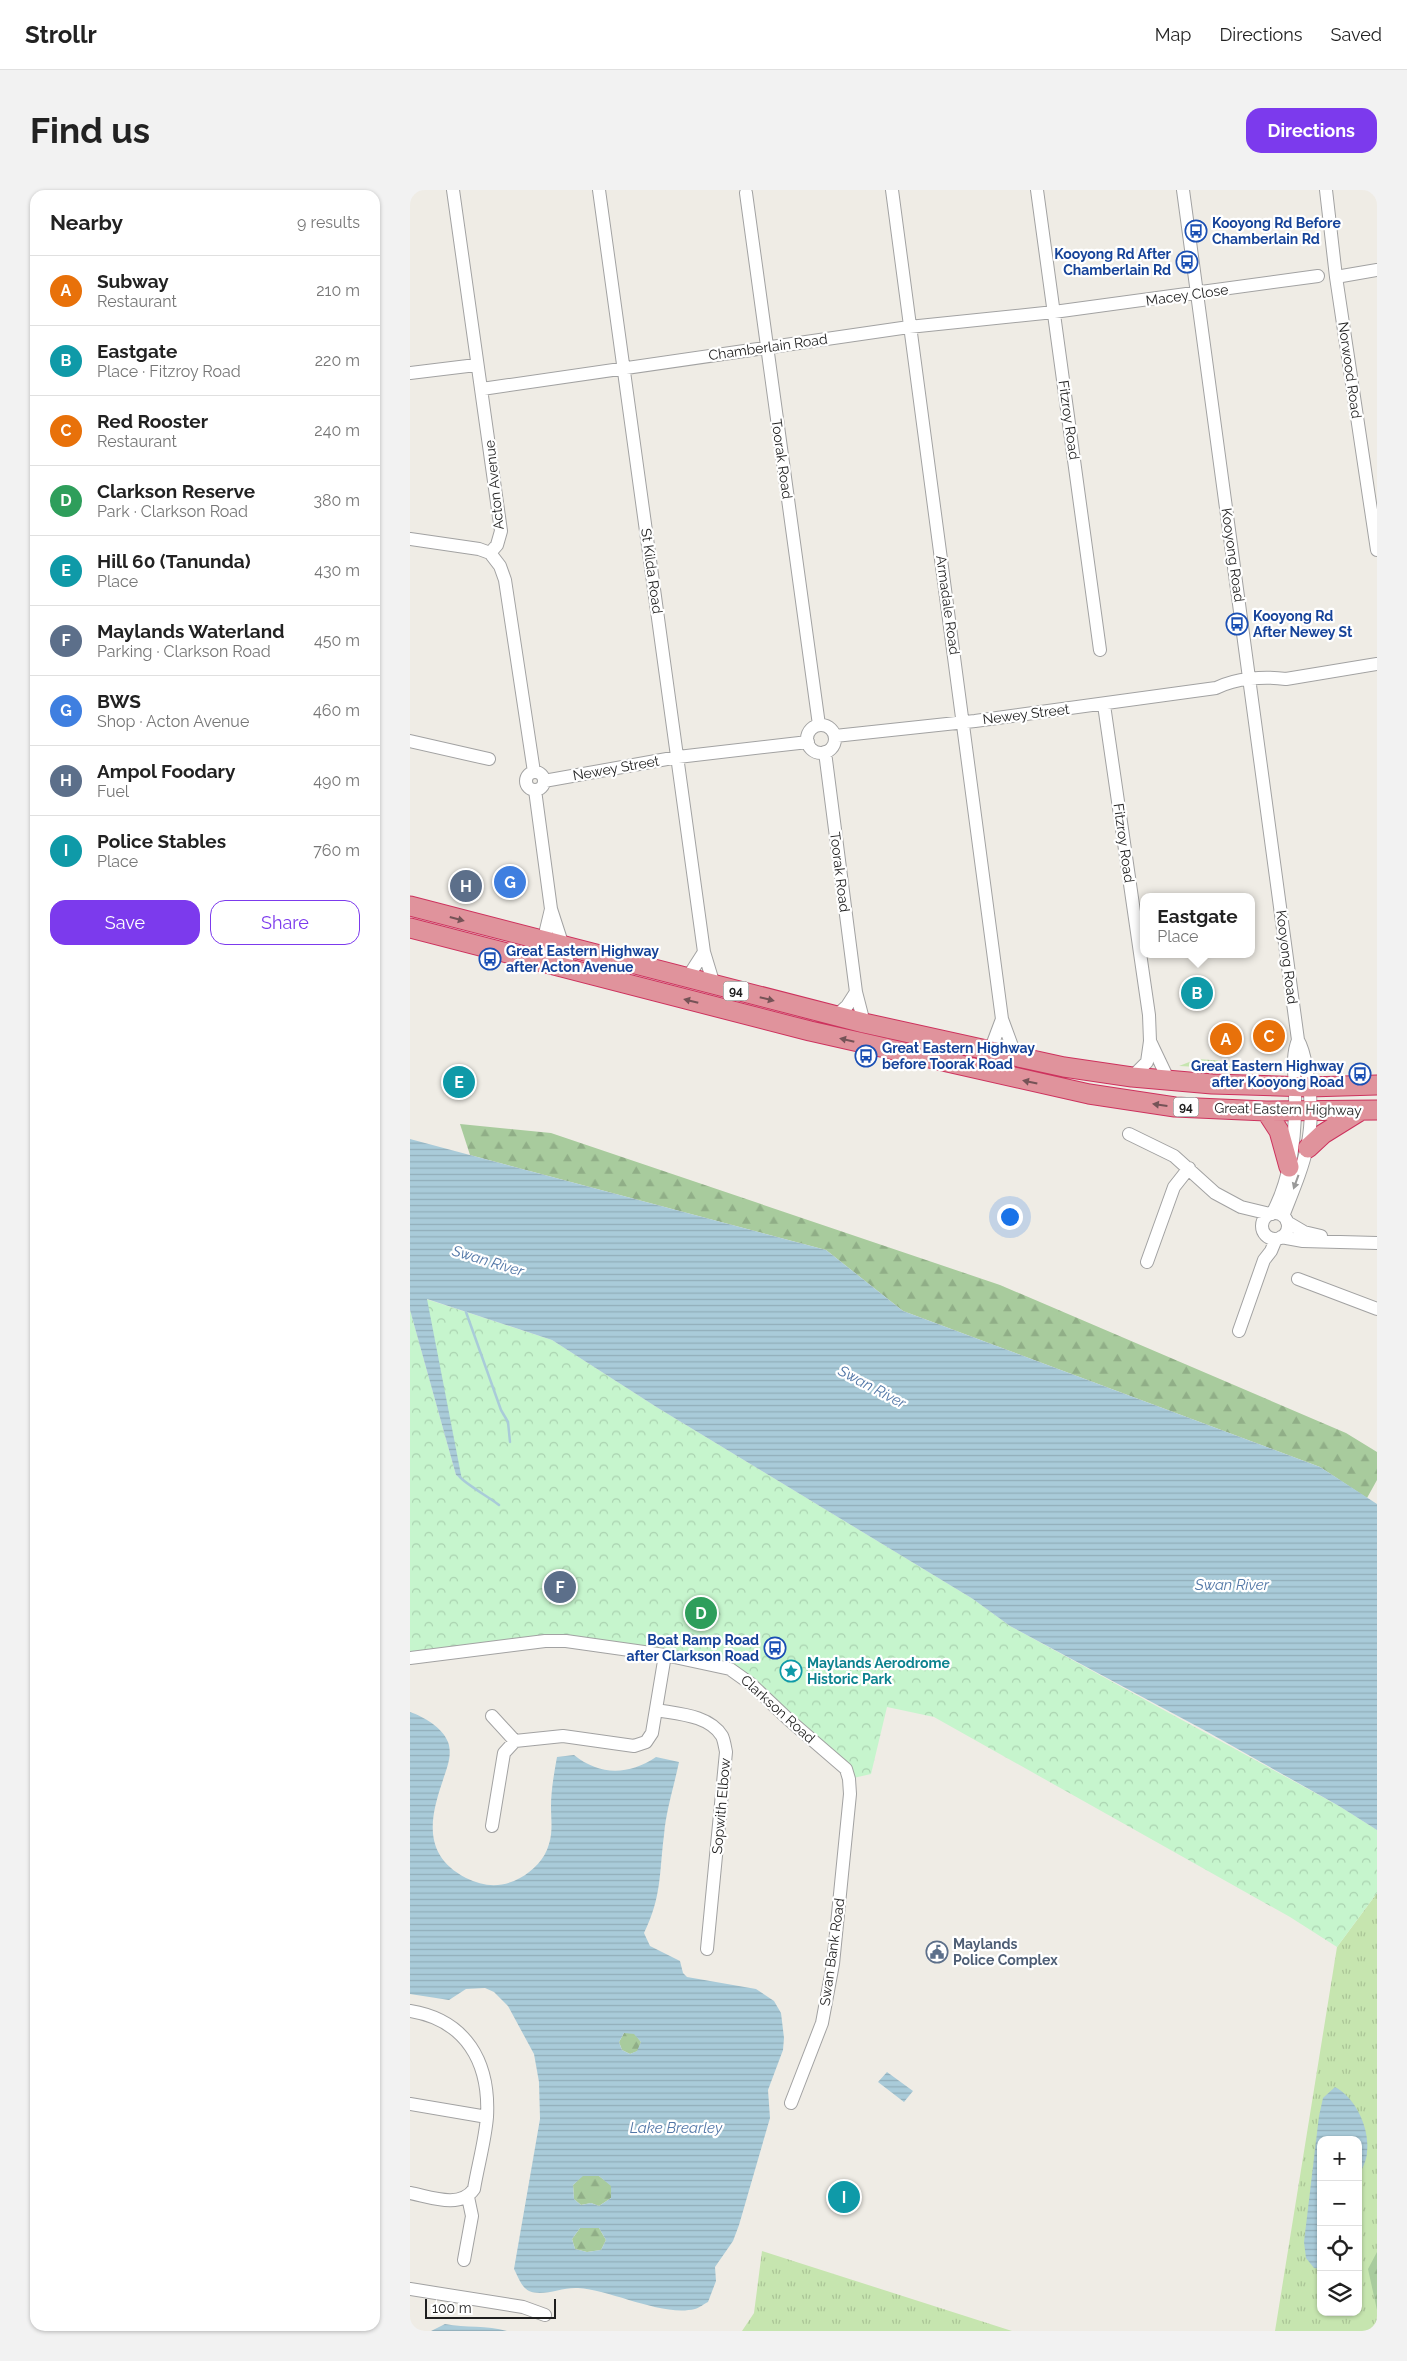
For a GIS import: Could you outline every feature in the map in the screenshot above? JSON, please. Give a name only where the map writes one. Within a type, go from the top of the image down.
[{"type":"highway","name":"Great Eastern Highway","points":[[410,906],[864,1023],[1016,1057],[1132,1077],[1168,1081],[1302,1087],[1377,1085]]},
{"type":"highway","name":"Great Eastern Highway","points":[[410,928],[810,1031],[1089,1094],[1175,1107],[1266,1111],[1369,1110]]},
{"type":"highway","points":[[1308,1148],[1323,1134],[1369,1110]]},
{"type":"highway","points":[[1266,1111],[1279,1131],[1289,1167]]},
{"type":"street","name":"Acton Avenue","points":[[446,190],[473,365],[482,389],[501,531],[497,545],[486,552]]},
{"type":"street","name":"Acton Avenue","points":[[453,190],[493,522],[486,552]]},
{"type":"street","name":"St Kilda Road","points":[[599,190],[704,952],[714,985]]},
{"type":"street","name":"Armadale Road","points":[[892,190],[1002,1019],[1016,1057]]},
{"type":"street","name":"Fitzroy Road","points":[[1038,190],[1100,650]]},
{"type":"street","name":"Kooyong Road","points":[[1183,190],[1298,1040],[1293,1053],[1302,1087],[1303,1111]]},
{"type":"street","name":"Norwood Road","points":[[1326,190],[1336,277],[1377,550]]},
{"type":"street","name":"Toorak Road","points":[[746,193],[819,725]]},
{"type":"street","points":[[1336,277],[1377,270]]},
{"type":"street","name":"Macey Close","points":[[1054,312],[1198,294],[1318,276]]},
{"type":"street","name":"Chamberlain Road","points":[[482,389],[910,327],[1054,312]]},
{"type":"street","points":[[410,373],[473,365]]},
{"type":"street","points":[[410,539],[486,552],[500,566],[505,580],[534,772],[541,774],[540,785],[555,944]]},
{"type":"street","name":"Newey Street","points":[[835,736],[964,722],[1216,688],[1226,692],[1272,677],[1286,679],[1377,664]]},
{"type":"street","name":"Fitzroy Road","points":[[1104,704],[1140,951]]},
{"type":"street","points":[[819,725],[831,729],[835,736],[832,748],[825,752],[812,749],[808,742],[808,735],[812,728],[819,725]]},
{"type":"street","points":[[410,741],[489,759]]},
{"type":"street","name":"Newey Street","points":[[540,785],[678,757],[808,742]]},
{"type":"street","name":"Toorak Road","points":[[825,752],[856,992],[864,1023]]},
{"type":"street","points":[[551,909],[546,930],[555,944]]},
{"type":"street","points":[[555,944],[547,950],[550,954],[581,964],[592,975]]},
{"type":"street","points":[[688,977],[704,952]]},
{"type":"street","name":"Fitzroy Road","points":[[1132,1077],[1147,1062],[1150,1040],[1148,1006],[1141,958]]},
{"type":"street","points":[[836,1016],[847,1006],[856,992]]},
{"type":"street","name":"Armadale Road","points":[[990,1051],[1002,1019]]},
{"type":"street","name":"Fitzroy Road","points":[[1150,1040],[1168,1081]]},
{"type":"street","points":[[1278,1216],[1308,1148],[1303,1111]]},
{"type":"street","points":[[1240,1331],[1264,1260],[1279,1238],[1287,1231],[1278,1216],[1303,1111]]},
{"type":"street","points":[[1129,1134],[1168,1153],[1189,1168],[1215,1193],[1241,1207],[1278,1216],[1304,1232],[1318,1236],[1377,1236]]},
{"type":"street","points":[[1147,1262],[1174,1188],[1189,1168]]},
{"type":"street","points":[[1241,1207],[1269,1237],[1308,1242],[1377,1243]]},
{"type":"street","points":[[1264,1260],[1264,1220],[1278,1216]]},
{"type":"street","points":[[1298,1280],[1377,1309]]},
{"type":"street","name":"Clarkson Road","points":[[410,1658],[545,1641],[566,1641],[665,1655],[730,1669],[740,1674],[788,1720],[846,1769],[850,1794]]},
{"type":"street","points":[[492,1826],[504,1753],[515,1741],[563,1736],[634,1746],[646,1742],[652,1733],[665,1655]]},
{"type":"street","name":"Sopwith Elbow","points":[[656,1710],[692,1716],[708,1722],[722,1736],[726,1752],[708,1949]]},
{"type":"street","points":[[492,1716],[515,1741]]},
{"type":"street","name":"Swan Bank Road","points":[[791,2104],[822,2023],[833,1964],[850,1794]]},
{"type":"street","points":[[410,2010],[427,2013],[442,2019],[452,2025],[468,2042],[480,2065],[486,2092],[486,2117],[474,2189],[468,2197],[452,2200],[410,2193]]},
{"type":"street","points":[[410,2104],[486,2117]]},
{"type":"street","points":[[464,2260],[472,2216],[468,2197]]},
{"type":"street","points":[[410,2289],[523,2307],[545,2315]]},
{"type":"green space","points":[[1197,1059],[1225,1061],[1232,1064],[1237,1062],[1281,1067],[1278,1071],[1179,1066]]},
{"type":"green space","points":[[460,1124],[551,1133],[1000,1285],[1346,1433],[1377,1452],[1377,1480],[1367,1498],[1320,1467],[903,1311],[826,1250],[470,1155]]},
{"type":"green space","points":[[426,1299],[552,1340],[658,1408],[973,1599],[1010,1626],[1339,1806],[1377,1830],[1377,1893],[1337,1947],[1290,1917],[934,1717],[887,1707],[871,1774],[849,1779],[741,1672],[568,1639],[410,1656],[410,1310],[456,1475],[461,1479]]},
{"type":"green space","points":[[1377,1893],[1377,2331],[1275,2331],[1337,1947]]},
{"type":"green space","points":[[624,2033],[634,2033],[641,2042],[638,2051],[630,2054],[622,2050],[619,2042]]},
{"type":"green space","points":[[582,2176],[599,2176],[612,2186],[611,2198],[599,2206],[591,2203],[581,2205],[574,2199],[573,2185]]},
{"type":"green space","points":[[580,2228],[599,2228],[606,2240],[601,2250],[587,2252],[575,2249],[572,2239]]},
{"type":"green space","points":[[762,2251],[1012,2331],[742,2331],[754,2313]]},
{"type":"green space","points":[[1377,2252],[1377,2310],[1368,2269]]},
{"type":"water","name":"Swan River","points":[[410,1139],[826,1250],[903,1311],[1320,1467],[1377,1504],[1377,1830],[1339,1806],[1204,1730],[1010,1626],[973,1599],[658,1408],[552,1340],[427,1299],[462,1480],[456,1475],[410,1310]]},
{"type":"water","name":"Lake Brearley","points":[[410,1712],[427,1720],[442,1732],[448,1742],[450,1752],[434,1811],[433,1836],[437,1848],[443,1859],[452,1869],[466,1878],[486,1885],[500,1885],[520,1878],[534,1868],[545,1855],[551,1835],[552,1794],[557,1757],[574,1755],[594,1767],[615,1771],[635,1767],[656,1757],[679,1762],[666,1817],[657,1896],[644,1933],[650,1946],[680,1961],[683,1973],[687,1977],[756,1989],[774,2001],[781,2013],[784,2038],[783,2050],[768,2090],[770,2118],[739,2225],[733,2241],[715,2267],[716,2281],[708,2302],[695,2309],[668,2309],[578,2288],[535,2293],[524,2287],[514,2269],[540,2119],[539,2082],[534,2054],[508,2006],[494,1992],[485,1988],[466,1989],[449,2000],[410,1994]],"holes":[[[624,2033],[634,2034],[641,2042],[637,2051],[630,2054],[622,2050],[619,2042]],[[583,2176],[599,2176],[611,2186],[611,2198],[599,2206],[591,2203],[581,2205],[574,2199],[573,2185]],[[580,2228],[599,2228],[606,2240],[601,2250],[587,2252],[575,2249],[572,2239]]]},
{"type":"water","points":[[887,2072],[913,2091],[904,2102],[878,2082]]},
{"type":"water","points":[[1335,2087],[1343,2092],[1355,2106],[1364,2124],[1367,2155],[1362,2169],[1362,2136],[1317,2136],[1317,2268],[1314,2268],[1306,2258],[1304,2242],[1319,2116],[1323,2098]]},
{"type":"water","points":[[445,2324],[492,2328],[507,2331],[431,2331]]},
{"type":"waterway","points":[[466,1312],[501,1410],[508,1422],[510,1442]]},
{"type":"waterway","points":[[460,1477],[499,1505]]},
{"type":"place","name":"Kooyong Rd Before Chamberlain Rd","points":[[1196,231]]},
{"type":"place","name":"Kooyong Rd After Chamberlain Rd","points":[[1187,262]]},
{"type":"place","name":"Kooyong Rd After Newey St","points":[[1237,624]]},
{"type":"place","name":"BWS","points":[[510,882]]},
{"type":"place","name":"Ampol Foodary","points":[[466,886]]},
{"type":"place","name":"Great Eastern Highway after Acton Avenue","points":[[490,959]]},
{"type":"place","name":"Eastgate","points":[[1197,993]]},
{"type":"place","name":"Red Rooster","points":[[1269,1036]]},
{"type":"place","name":"Subway","points":[[1226,1039]]},
{"type":"place","name":"Great Eastern Highway before Toorak Road","points":[[866,1056]]},
{"type":"place","name":"Great Eastern Highway after Kooyong Road","points":[[1360,1074]]},
{"type":"place","name":"Hill 60 (Tanunda)","points":[[459,1082]]},
{"type":"place","name":"Maylands Waterland","points":[[560,1587]]},
{"type":"place","name":"Clarkson Reserve","points":[[701,1613]]},
{"type":"place","name":"Boat Ramp Road after Clarkson Road","points":[[775,1648]]},
{"type":"place","name":"Maylands Aerodrome Historic Park","points":[[791,1671]]},
{"type":"place","name":"Maylands Police Complex","points":[[937,1952]]},
{"type":"place","name":"Police Stables","points":[[844,2197]]}]
